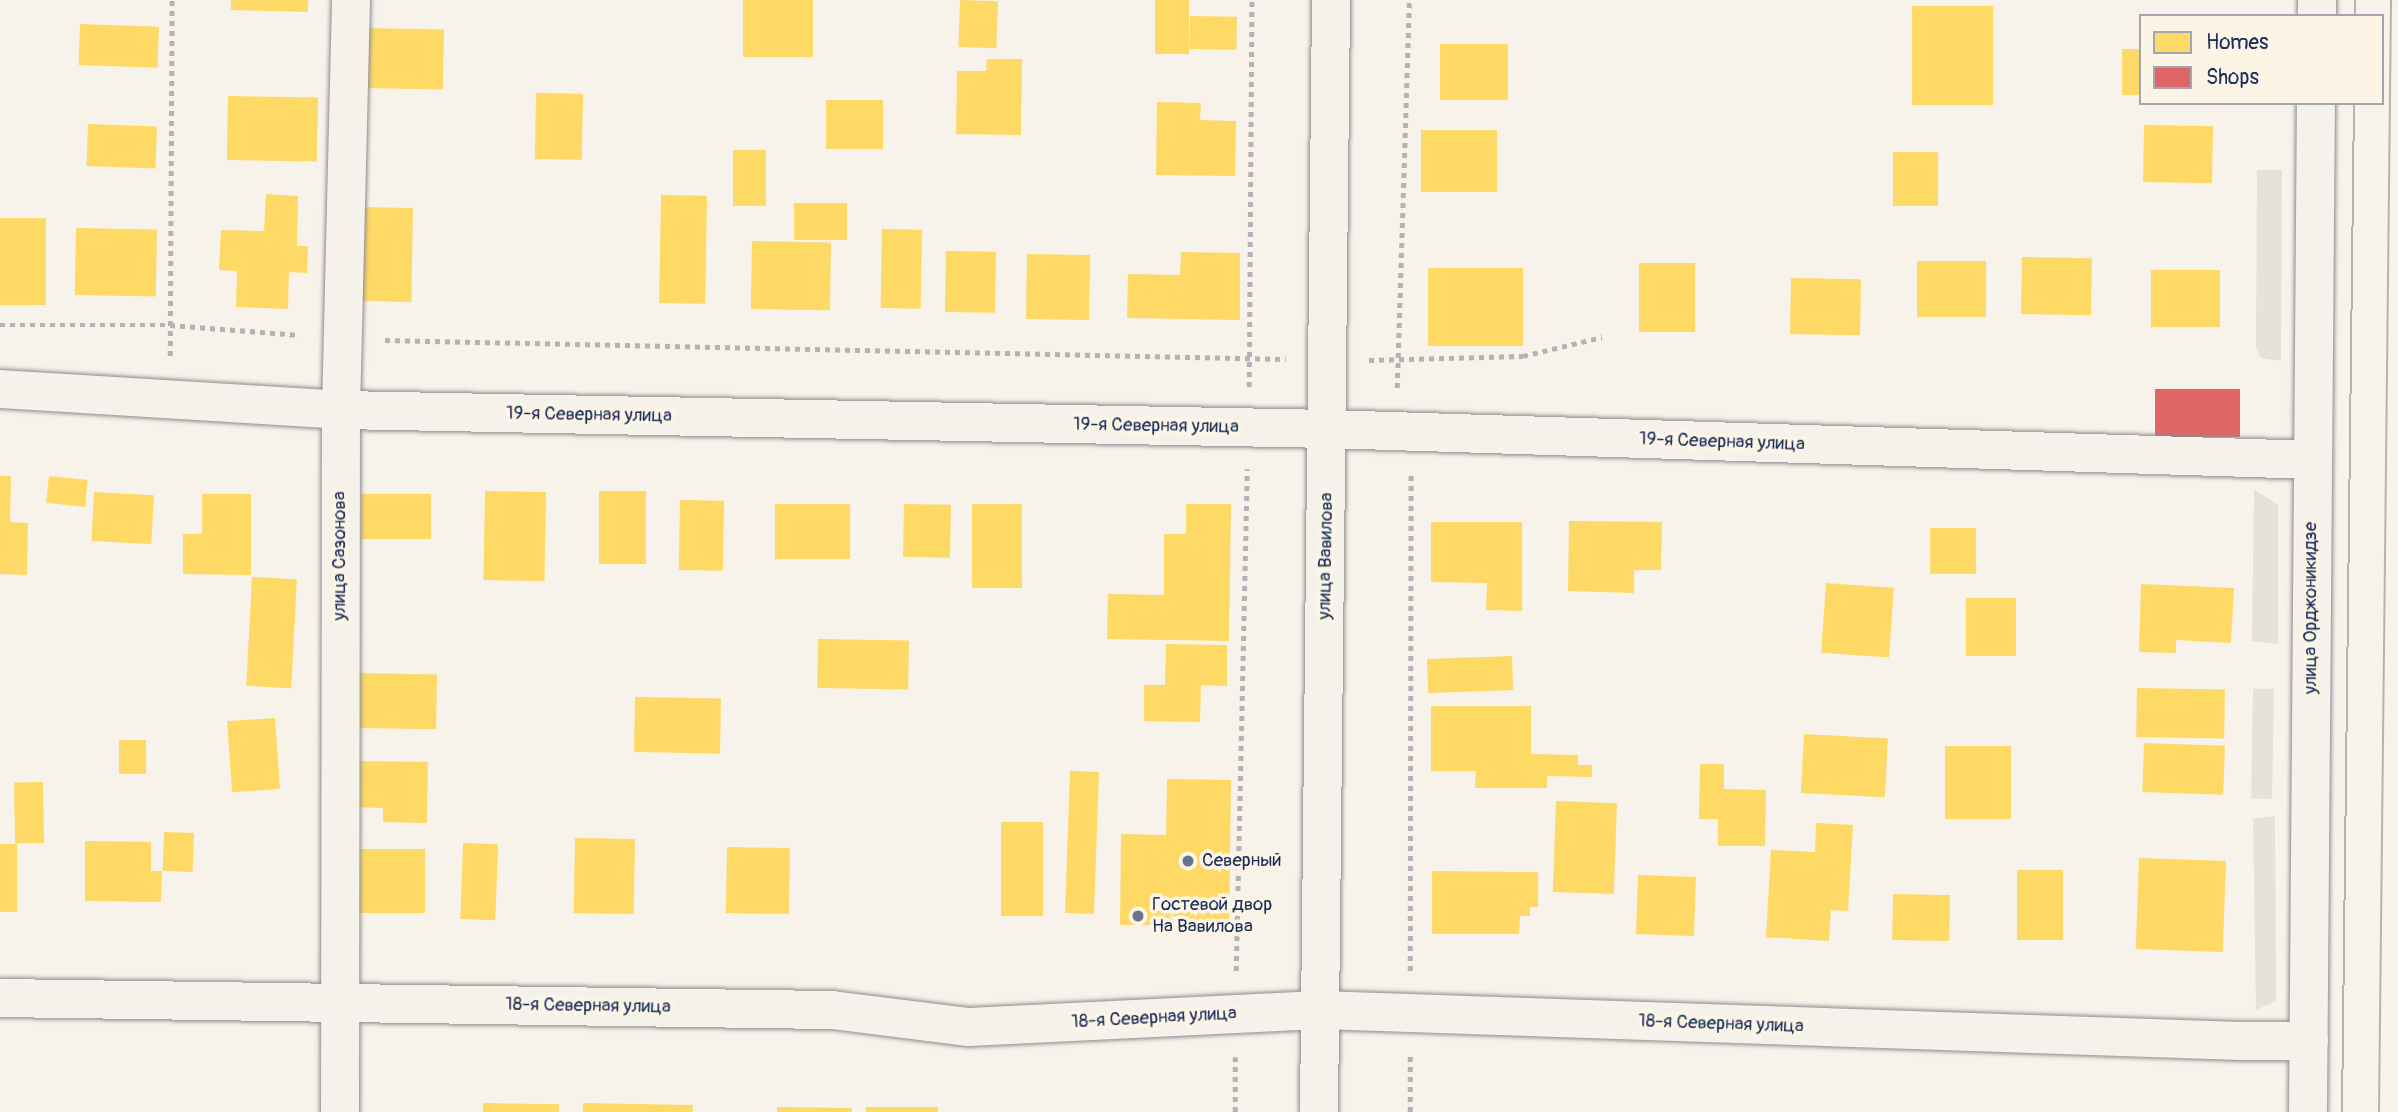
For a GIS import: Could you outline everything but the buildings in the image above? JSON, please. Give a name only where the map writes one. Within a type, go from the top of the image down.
[{"type":"street","name":"улица Сазонова","points":[[340,1112],[341,410],[351,0]]},
{"type":"street","name":"улица Вавилова","points":[[1319,1112],[1331,0]]},
{"type":"street","name":"улица Орджоникидзе","points":[[2308,1112],[2316,105]]},
{"type":"street","name":"19-я Северная улица","points":[[0,389],[341,410],[1327,429],[2312,460]]},
{"type":"street","name":"18-я Северная улица","points":[[0,998],[832,1010],[969,1027],[1319,1010],[2240,1041],[2309,1041]]},
{"type":"path","points":[[170,398],[172,0]]},
{"type":"path","points":[[1235,1112],[1248,428],[1252,0]]},
{"type":"path","points":[[1409,0],[1398,359],[1403,432],[1410,1112]]},
{"type":"path","points":[[0,325],[170,325],[343,339],[1327,361],[1523,356],[1602,337]]},
{"type":"shaded area","points":[[2257,170],[2282,170],[2281,361],[2261,358],[2256,348]]},
{"type":"shaded area","points":[[2254,489],[2278,505],[2278,644],[2252,641]]},
{"type":"shaded area","points":[[2253,689],[2274,689],[2272,799],[2251,799]]},
{"type":"shaded area","points":[[2275,816],[2276,1001],[2256,1010],[2253,819]]},
{"type":"tram line","points":[[2355,0],[2355,14]]},
{"type":"tram line","points":[[2379,1112],[2391,0]]},
{"type":"tram line","points":[[2342,1112],[2354,105]]},
{"type":"place","name":"Северный","points":[[1188,861]]},
{"type":"place","name":"Гостевой двор На Вавилова","points":[[1138,916]]}]
